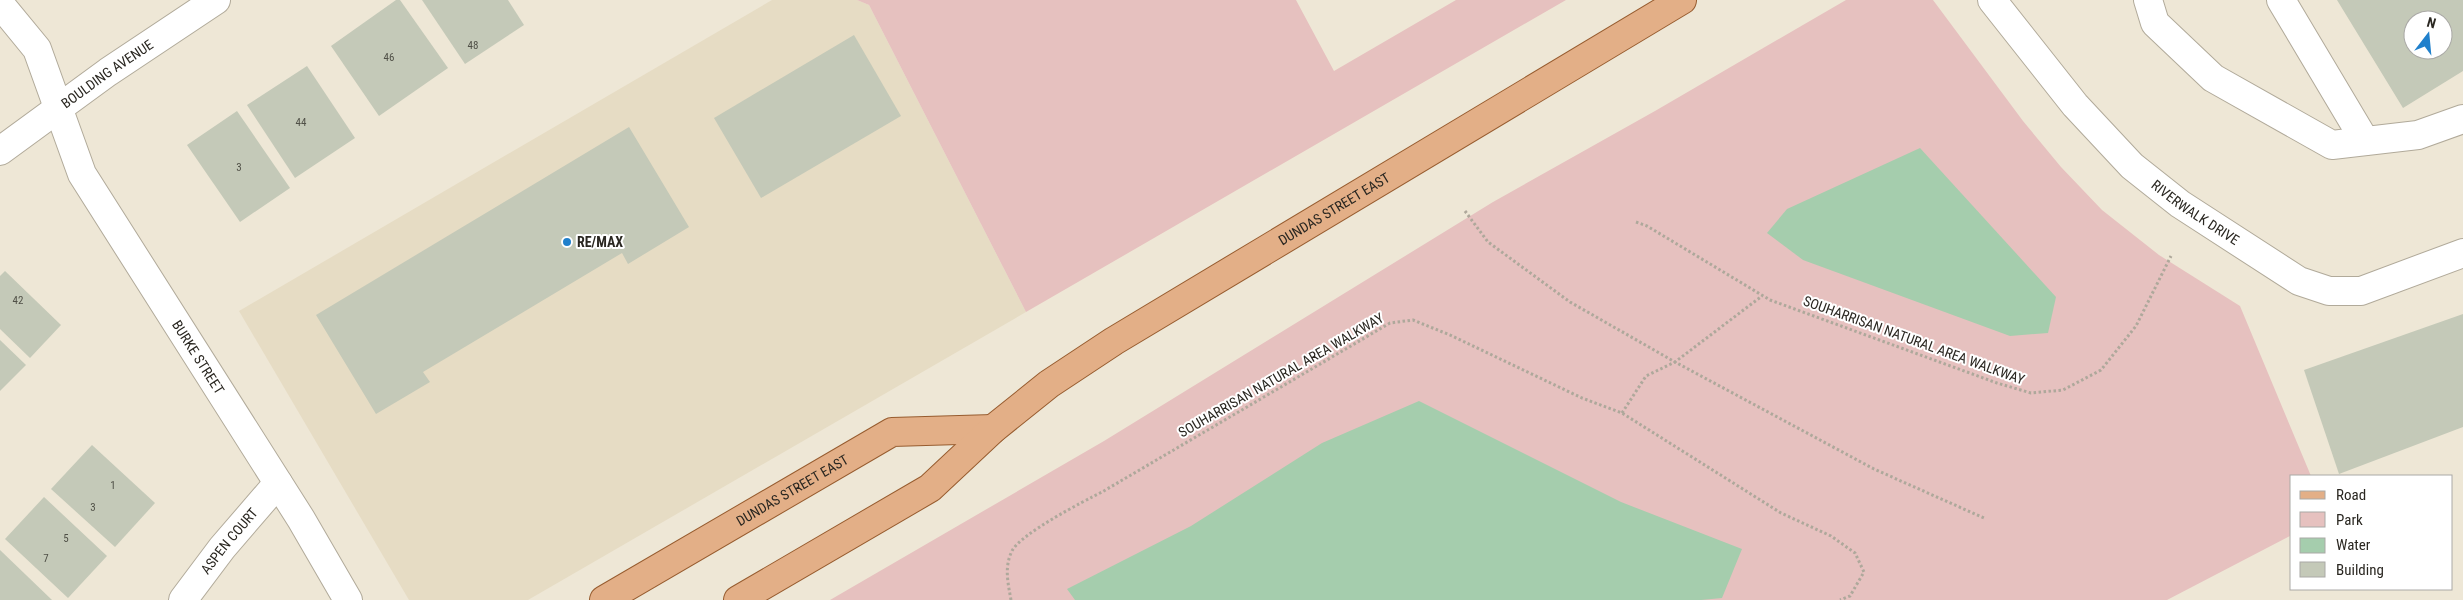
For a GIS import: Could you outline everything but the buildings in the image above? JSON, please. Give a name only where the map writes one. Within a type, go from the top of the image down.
[{"type":"main road","name":"DUNDAS STREET EAST","points":[[738,600],[930,488],[993,429],[1048,384],[1114,341],[1682,0]]},
{"type":"main road","name":"DUNDAS STREET EAST","points":[[604,600],[892,432],[993,429]]},
{"type":"street","name":"BOULDING AVENUE","points":[[0,151],[58,108],[216,0]]},
{"type":"street","name":"RIVERWALK DRIVE","points":[[1992,0],[2075,105],[2132,166],[2180,204],[2299,281],[2329,291],[2361,291],[2463,253]]},
{"type":"street","points":[[2148,0],[2155,23],[2213,78],[2332,145],[2418,135],[2463,119]]},
{"type":"street","points":[[2280,0],[2365,141]]},
{"type":"street","name":"BURKE STREET","points":[[0,4],[37,49],[82,174],[278,483],[348,600]]},
{"type":"street","name":"ASPEN COURT","points":[[183,600],[222,548],[278,483]]},
{"type":"path","points":[[1465,211],[1488,242],[1570,302],[1675,362],[1874,469],[1984,518]]},
{"type":"path","name":"SOUHARRISAN NATURAL AREA WALKWAY","points":[[1636,222],[1647,226],[1762,296],[1988,380],[2031,393],[2063,390],[2102,370],[2136,326],[2171,256]]},
{"type":"path","points":[[1622,413],[1646,376],[1675,362],[1762,296]]},
{"type":"path","name":"SOUHARRISAN NATURAL AREA WALKWAY","points":[[1011,600],[1006,571],[1012,549],[1058,515],[1102,492],[1263,396],[1390,324],[1413,320],[1450,335],[1582,398],[1622,413],[1781,513],[1831,536],[1855,553],[1864,572],[1850,596],[1840,600]]},
{"type":"shaded area","points":[[772,0],[857,0],[869,5],[1026,312],[528,600],[409,600],[239,311]]},
{"type":"green space","points":[[857,0],[1296,0],[1334,71],[1456,0],[1566,0],[1026,312],[869,5]]},
{"type":"green space","points":[[1846,0],[1933,0],[2023,121],[2061,167],[2102,210],[2159,255],[2240,306],[2311,475],[2290,475],[2290,536],[2167,600],[830,600],[1104,441],[1493,202]]},
{"type":"water","points":[[1920,148],[2056,297],[2048,333],[2010,336],[1803,260],[1767,233],[1787,209]]},
{"type":"water","points":[[1419,401],[1621,502],[1742,549],[1722,598],[1701,600],[1075,600],[1067,589],[1191,526],[1322,443]]},
{"type":"place","name":"RE/MAX","points":[[567,242]]}]
